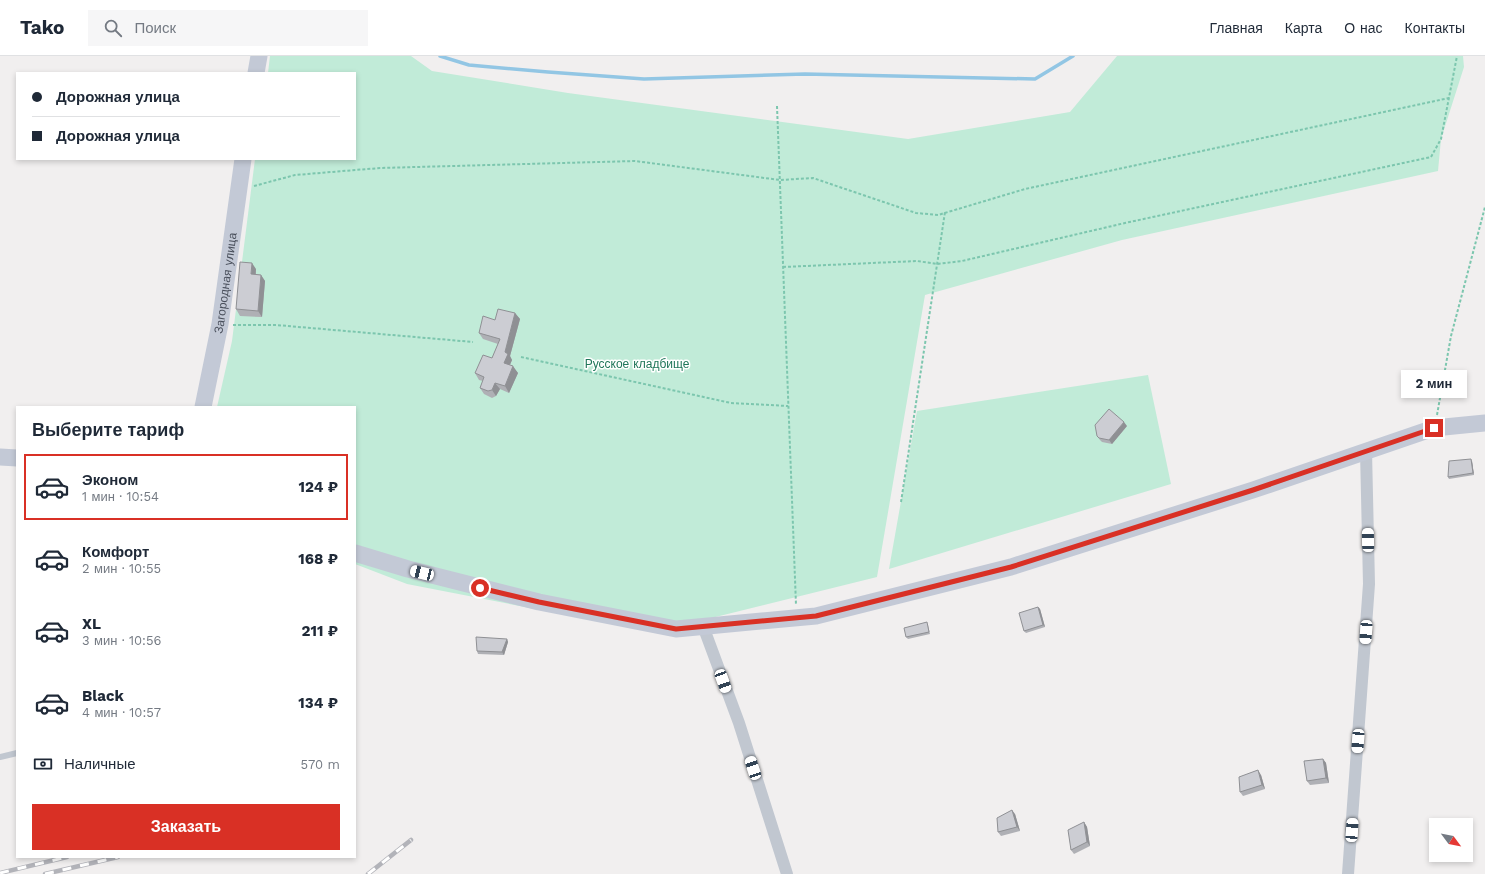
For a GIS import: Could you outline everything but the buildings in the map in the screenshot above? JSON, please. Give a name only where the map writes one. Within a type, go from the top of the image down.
[{"type":"street","points":[[256,72],[259,56]]},
{"type":"street","name":"Загородная улица","points":[[203,406],[220,324],[243,160]]},
{"type":"street","points":[[356,553],[408,569],[539,602],[676,629],[816,616],[1011,567],[1253,490],[1434,428],[1485,423]]},
{"type":"street","points":[[1348,874],[1368,584],[1366,451]]},
{"type":"street","points":[[0,457],[16,458]]},
{"type":"street","points":[[703,626],[739,723],[787,874]]},
{"type":"lane","points":[[0,757],[16,753]]},
{"type":"path","points":[[783,266],[918,262],[937,264],[962,261],[1125,223],[1431,157],[1441,139],[1457,56]]},
{"type":"path","points":[[238,190],[296,175],[380,168],[636,161],[780,180],[813,178],[916,213],[938,215],[1025,189],[1449,98]]},
{"type":"path","points":[[778,106],[796,618]]},
{"type":"path","points":[[1434,428],[1451,336],[1485,208]]},
{"type":"path","points":[[900,502],[945,212]]},
{"type":"path","points":[[220,324],[276,325],[474,342]]},
{"type":"path","points":[[520,357],[731,403],[788,406]]},
{"type":"green space","name":"Русское кладбище","points":[[270,56],[411,56],[432,71],[568,93],[908,139],[1070,112],[1117,56],[1463,56],[1464,67],[1441,139],[1438,171],[1122,240],[925,295],[877,577],[675,627],[597,621],[407,584],[356,564],[356,406],[217,406],[232,341],[255,160],[356,160],[356,72],[268,72]]},
{"type":"green space","points":[[1148,375],[1171,484],[889,569],[917,411]]},
{"type":"waterway","points":[[440,56],[469,65],[644,79],[805,74],[1035,79],[1073,56]]},
{"type":"railway","points":[[368,874],[411,840]]},
{"type":"railway","points":[[0,873],[63,858]]},
{"type":"railway","points":[[45,874],[114,858]]},
{"type":"route","points":[[480,588],[539,602],[676,629],[816,616],[1011,567],[1253,490],[1434,428]]}]
